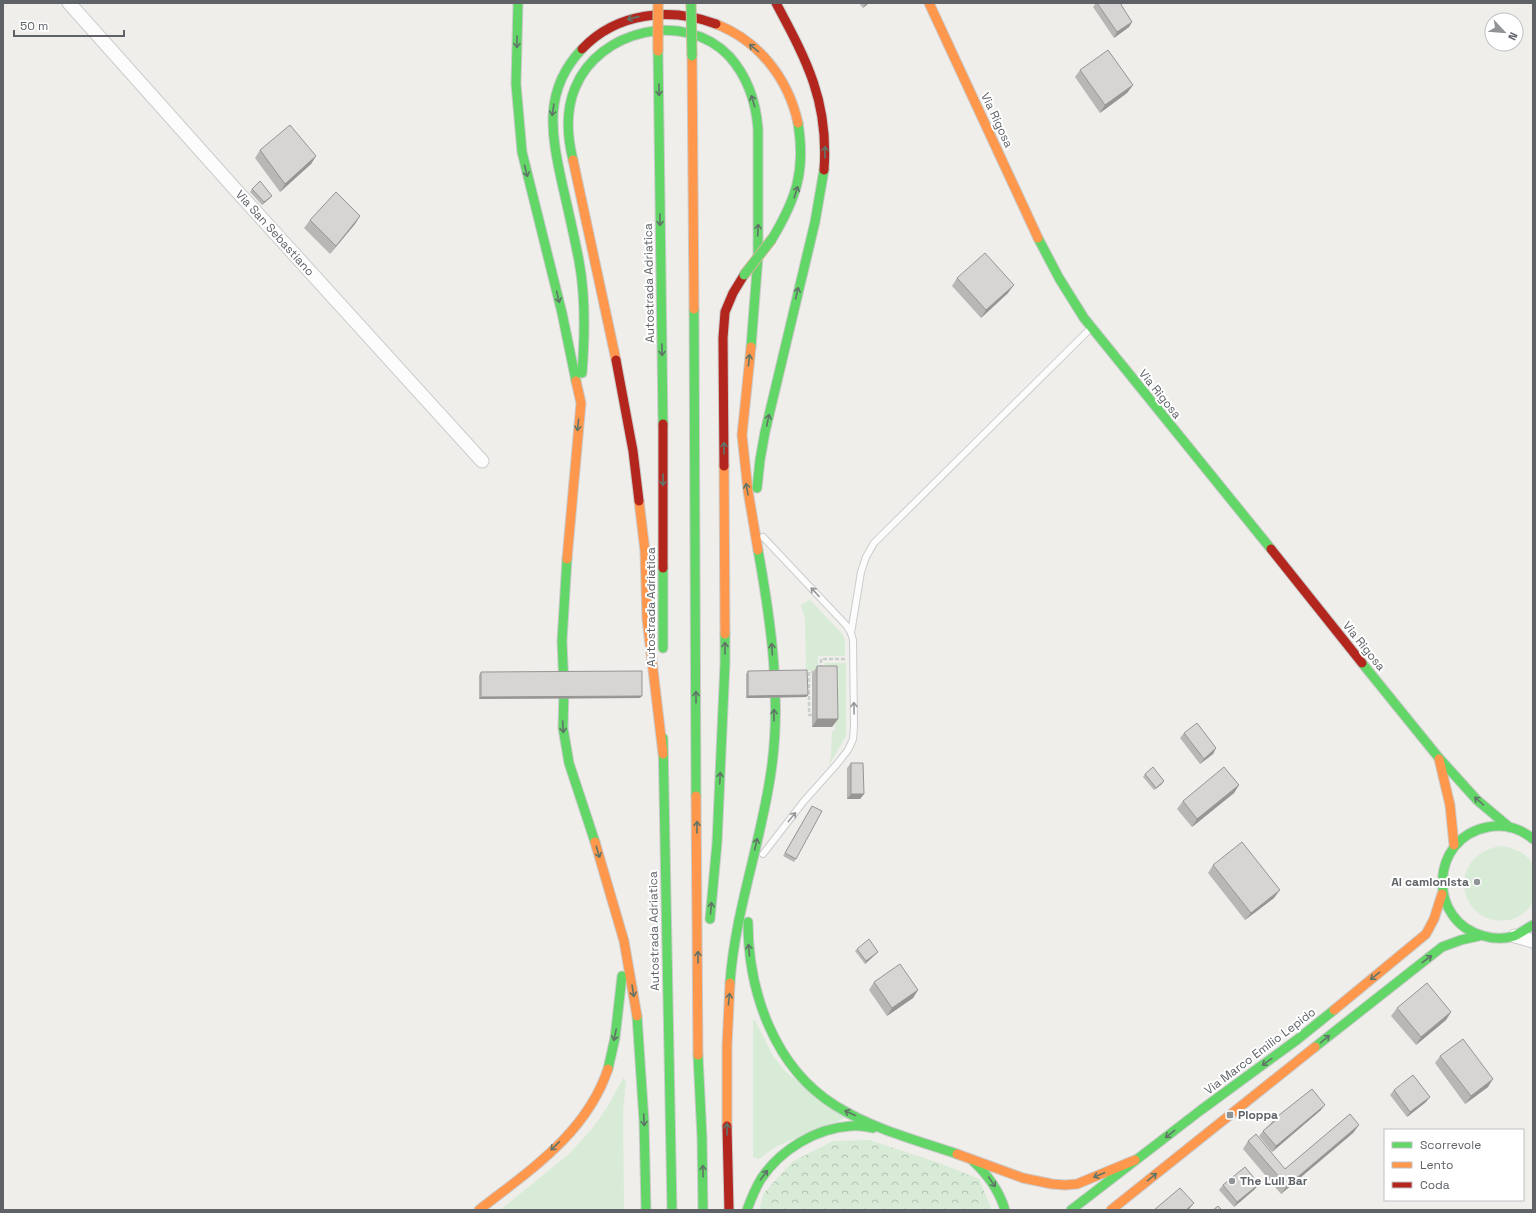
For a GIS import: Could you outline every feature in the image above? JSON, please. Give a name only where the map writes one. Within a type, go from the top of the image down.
[{"type":"main road","points":[[518,3],[516,84],[522,152],[562,313],[581,403]]},
{"type":"main road","name":"Autostrada Adriatica","points":[[658,3],[662,382],[662,659]]},
{"type":"main road","points":[[691,3],[698,1044],[703,1210]]},
{"type":"main road","points":[[754,528],[758,463],[772,398],[819,203],[825,164],[824,123],[815,85],[799,45],[776,3]]},
{"type":"main road","name":"Via Rigosa","points":[[929,3],[1036,235],[1059,278],[1092,328],[1439,758],[1477,800],[1509,827]]},
{"type":"main road","points":[[646,1210],[644,1121],[638,1023],[624,940],[595,840],[569,763],[563,728],[564,688],[562,641],[564,597],[581,403],[585,329],[584,295],[579,261],[551,129],[552,109],[559,87],[565,73],[577,54],[591,40],[622,20],[660,13],[683,15],[723,26],[759,52],[771,64],[785,86],[799,125],[801,164],[798,184],[792,203],[772,238],[732,293],[725,312],[723,338],[725,663],[717,843],[709,928]]},
{"type":"main road","points":[[662,754],[647,619],[645,551],[633,451],[623,392],[570,148],[568,114],[573,93],[580,77],[593,60],[608,46],[624,37],[644,32],[671,30],[694,34],[712,41],[727,54],[739,69],[748,87],[754,105],[758,130],[759,220],[755,310],[742,431],[745,476],[770,621],[774,688],[774,747],[769,787],[734,944],[728,1008],[726,1072],[729,1210]]},
{"type":"main road","name":"Autostrada Adriatica","points":[[662,675],[662,754],[672,1210]]},
{"type":"main road","name":"Via Rigosa","points":[[1439,758],[1450,805],[1454,845]]},
{"type":"main road","points":[[1532,837],[1520,830],[1509,827],[1494,825],[1479,828],[1466,835],[1454,845],[1445,860],[1441,877],[1442,894],[1447,908],[1455,920],[1466,929],[1479,936],[1491,938],[1515,936],[1533,925]]},
{"type":"main road","points":[[747,883],[748,941],[754,981],[763,1009],[778,1043],[807,1084],[822,1097],[846,1111],[886,1129],[1029,1179],[1057,1186],[1067,1186],[1087,1180],[1135,1160]]},
{"type":"main road","name":"Via Marco Emilio Lepido","points":[[1071,1210],[1135,1160],[1298,1039],[1426,934],[1434,919],[1442,894]]},
{"type":"main road","points":[[1114,1209],[1442,947],[1461,940],[1479,936]]},
{"type":"main road","points":[[479,1210],[550,1151],[578,1124],[597,1097],[607,1071],[618,1021],[624,940]]},
{"type":"main road","points":[[698,1044],[707,951]]},
{"type":"main road","points":[[747,1210],[754,1191],[770,1167],[799,1142],[815,1134],[850,1126],[886,1129]]},
{"type":"main road","points":[[971,1159],[989,1177],[1005,1210]]},
{"type":"street","name":"Via San Sebastiano","points":[[69,3],[235,189],[482,461]]},
{"type":"street","points":[[1515,936],[1533,940]]},
{"type":"lane","points":[[851,633],[860,572],[874,543],[1092,328]]},
{"type":"lane","points":[[747,883],[766,848],[848,750],[853,739],[854,726],[853,640],[851,633],[846,625],[754,528]]},
{"type":"path","points":[[812,715],[809,715],[809,672],[821,672],[821,659],[853,659]]},
{"type":"green space","points":[[810,600],[843,635],[845,641],[845,656],[818,656],[818,671],[806,671],[805,619],[801,605]]},
{"type":"green space","points":[[825,663],[846,663],[846,736],[828,767],[831,757],[832,731],[835,731],[835,670],[825,670]]},
{"type":"green space","points":[[1501,846],[1511,848],[1524,854],[1533,865],[1533,902],[1523,913],[1509,920],[1492,919],[1478,913],[1469,902],[1464,889],[1465,875],[1471,862],[1483,852]]},
{"type":"green space","points":[[753,1020],[755,1020],[773,1056],[786,1072],[845,1118],[777,1146],[759,1159],[753,1157]]},
{"type":"green space","points":[[623,1078],[626,1081],[623,1112],[624,1210],[500,1210],[569,1154],[591,1130],[608,1106]]},
{"type":"green space","points":[[869,1140],[942,1164],[979,1179],[992,1210],[759,1210],[764,1193],[792,1162],[833,1141]]},
{"type":"building","points":[[1097,3],[1120,3],[1132,22],[1117,32]]},
{"type":"building","points":[[1108,50],[1133,85],[1105,105],[1080,70]]},
{"type":"building","points":[[290,125],[316,156],[285,184],[260,150]]},
{"type":"building","points":[[260,181],[272,196],[264,202],[252,189]]},
{"type":"building","points":[[336,192],[360,216],[336,246],[310,220]]},
{"type":"building","points":[[985,253],[1014,285],[986,310],[957,278]]},
{"type":"building","points":[[817,666],[837,666],[838,719],[817,719]]},
{"type":"building","points":[[807,670],[808,695],[748,696],[748,671]]},
{"type":"building","points":[[642,671],[642,696],[481,697],[481,672]]},
{"type":"building","points":[[1197,723],[1216,748],[1204,759],[1184,733]]},
{"type":"building","points":[[851,763],[863,763],[864,794],[851,794]]},
{"type":"building","points":[[1153,767],[1164,781],[1156,788],[1145,774]]},
{"type":"building","points":[[1224,767],[1239,785],[1197,819],[1183,801]]},
{"type":"building","points":[[812,806],[822,811],[796,859],[785,853]]},
{"type":"building","points":[[1242,842],[1280,890],[1251,913],[1213,865]]},
{"type":"building","points":[[869,939],[878,952],[866,961],[857,949]]},
{"type":"building","points":[[900,964],[918,990],[892,1008],[874,982]]},
{"type":"building","points":[[1427,983],[1451,1012],[1421,1037],[1397,1008]]},
{"type":"building","points":[[1463,1039],[1493,1079],[1471,1096],[1440,1056]]},
{"type":"building","points":[[1413,1075],[1430,1097],[1410,1112],[1394,1090]]},
{"type":"building","points":[[1312,1089],[1325,1105],[1276,1146],[1263,1131],[1275,1121],[1274,1119]]},
{"type":"building","points":[[1350,1114],[1359,1125],[1287,1186],[1248,1141],[1256,1134],[1285,1169]]},
{"type":"building","points":[[1245,1167],[1259,1184],[1237,1202],[1223,1185]]},
{"type":"building","points":[[1180,1188],[1194,1203],[1186,1210],[1154,1210]]},
{"type":"building","points":[[1218,1206],[1222,1210],[1213,1210]]},
{"type":"traffic: fast","points":[[518,3],[516,84],[522,152],[562,313],[576,381]]},
{"type":"traffic: fast","points":[[691,3],[692,56]]},
{"type":"traffic: fast","points":[[573,160],[568,123],[572,96],[587,68],[603,52],[623,40],[644,33],[667,30],[690,33],[711,42],[729,56],[741,72],[750,90],[758,129],[758,257],[751,347]]},
{"type":"traffic: fast","points":[[582,49],[569,64],[561,80],[553,113],[553,129],[558,165],[579,261],[583,289],[584,345],[582,373]]},
{"type":"traffic: fast","points":[[658,51],[663,424]]},
{"type":"traffic: fast","points":[[772,239],[787,211],[797,184],[801,156],[798,123]]},
{"type":"traffic: fast","points":[[757,488],[765,432],[815,222],[824,170]]},
{"type":"traffic: fast","points":[[1038,238],[1059,278],[1084,318],[1271,549]]},
{"type":"traffic: fast","points":[[744,275],[772,239]]},
{"type":"traffic: fast","points":[[694,309],[696,796]]},
{"type":"traffic: fast","points":[[730,983],[737,930],[767,798],[774,744],[774,661],[758,550]]},
{"type":"traffic: fast","points":[[567,559],[562,641],[564,688],[563,728],[569,763],[595,842]]},
{"type":"traffic: fast","points":[[663,568],[663,648]]},
{"type":"traffic: fast","points":[[710,919],[717,843],[725,634]]},
{"type":"traffic: fast","points":[[1362,663],[1439,758],[1477,800],[1509,827]]},
{"type":"traffic: fast","points":[[663,738],[672,1210]]},
{"type":"traffic: fast","points":[[1533,839],[1523,832],[1500,826],[1488,827],[1469,834],[1454,847],[1446,863],[1442,880],[1445,898],[1452,915],[1465,928],[1484,936],[1503,938],[1514,936],[1533,925]]},
{"type":"traffic: fast","points":[[748,922],[749,948],[759,1001],[769,1026],[781,1049],[796,1071],[814,1090],[850,1114],[880,1128],[957,1154]]},
{"type":"traffic: fast","points":[[1315,1047],[1442,947],[1461,940],[1479,936]]},
{"type":"traffic: fast","points":[[608,1069],[615,1038],[622,976]]},
{"type":"traffic: fast","points":[[1071,1210],[1201,1110],[1298,1039],[1334,1010]]},
{"type":"traffic: fast","points":[[637,1016],[644,1121],[646,1210]]},
{"type":"traffic: fast","points":[[698,1055],[702,1138],[703,1210]]},
{"type":"traffic: fast","points":[[747,1210],[761,1179],[769,1168],[800,1142],[825,1131],[838,1128],[851,1126],[873,1128]]},
{"type":"traffic: fast","points":[[973,1161],[992,1183],[1000,1196],[1005,1210]]},
{"type":"traffic: slow","points":[[658,3],[658,51]]},
{"type":"traffic: slow","points":[[929,3],[1038,238]]},
{"type":"traffic: slow","points":[[716,24],[746,40],[769,63],[779,76],[787,91],[798,123]]},
{"type":"traffic: slow","points":[[692,56],[694,309]]},
{"type":"traffic: slow","points":[[573,160],[616,360]]},
{"type":"traffic: slow","points":[[751,347],[742,435],[748,491],[758,550]]},
{"type":"traffic: slow","points":[[567,559],[581,403],[576,381]]},
{"type":"traffic: slow","points":[[724,466],[725,634]]},
{"type":"traffic: slow","points":[[639,501],[645,551],[647,619],[663,754]]},
{"type":"traffic: slow","points":[[1439,759],[1450,805],[1454,845]]},
{"type":"traffic: slow","points":[[696,796],[698,1055]]},
{"type":"traffic: slow","points":[[595,842],[624,941],[637,1016]]},
{"type":"traffic: slow","points":[[1334,1010],[1426,934],[1434,919],[1442,894]]},
{"type":"traffic: slow","points":[[727,1126],[727,1046],[730,983]]},
{"type":"traffic: slow","points":[[1111,1210],[1315,1047]]},
{"type":"traffic: slow","points":[[479,1210],[536,1165],[571,1132],[586,1113],[598,1092],[608,1069]]},
{"type":"traffic: slow","points":[[957,1154],[1023,1178],[1065,1185],[1077,1184],[1135,1160]]},
{"type":"traffic: jam","points":[[776,3],[797,44],[814,83],[823,123],[825,146],[824,170]]},
{"type":"traffic: jam","points":[[582,49],[611,27],[628,20],[645,16],[681,16],[716,24]]},
{"type":"traffic: jam","points":[[724,466],[723,338],[725,312],[733,293],[744,275]]},
{"type":"traffic: jam","points":[[616,360],[633,451],[639,501]]},
{"type":"traffic: jam","points":[[663,424],[663,568]]},
{"type":"traffic: jam","points":[[1271,549],[1362,663]]},
{"type":"traffic: jam","points":[[727,1126],[729,1210]]},
{"type":"place","name":"Al camionista","points":[[1477,882]]},
{"type":"place","name":"Pioppa","points":[[1230,1115]]},
{"type":"place","name":"The Lull Bar","points":[[1232,1181]]}]
